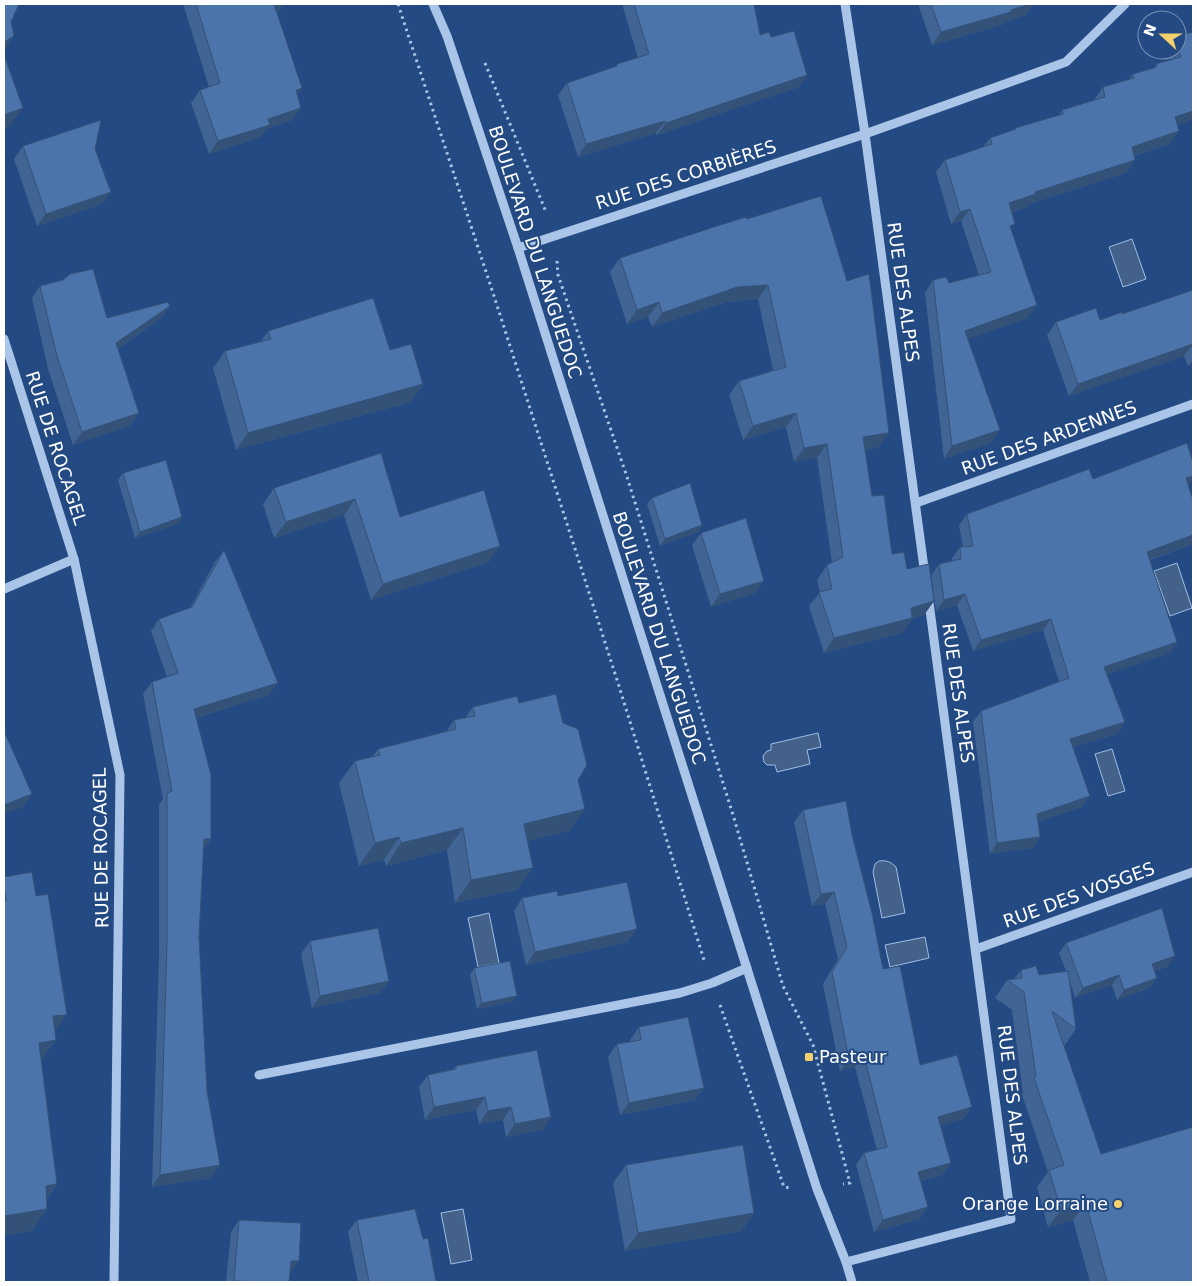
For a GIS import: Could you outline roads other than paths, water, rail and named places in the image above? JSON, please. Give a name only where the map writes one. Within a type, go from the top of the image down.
[{"type":"street","name":"BOULEVARD DU LANGUEDOC","points":[[433,4],[447,36],[518,248],[817,1189],[852,1282]]},
{"type":"street","name":"RUE DES ALPES","points":[[845,4],[865,134],[926,580]]},
{"type":"street","name":"RUE DES CORBIÈRES","points":[[518,248],[865,134],[1066,62],[1125,4]]},
{"type":"street","name":"RUE DE ROCAGEL","points":[[4,340],[74,559],[120,775],[114,1282]]},
{"type":"street","name":"RUE DES ARDENNES","points":[[916,503],[1193,404]]},
{"type":"street","points":[[4,589],[74,559]]},
{"type":"street","name":"RUE DES ALPES","points":[[846,1262],[1012,1219],[928,590]]},
{"type":"street","name":"RUE DES VOSGES","points":[[976,949],[1193,872]]},
{"type":"street","points":[[259,1075],[680,993],[712,983],[747,968]]},
{"type":"water","points":[[1132,239],[1146,279],[1123,287],[1109,247]]},
{"type":"water","points":[[1177,563],[1192,608],[1170,616],[1154,571]]},
{"type":"water","points":[[818,733],[821,747],[807,750],[810,764],[777,772],[775,765],[767,765],[764,762],[763,756],[767,751],[771,750],[771,744]]},
{"type":"water","points":[[1112,749],[1125,791],[1108,796],[1095,754]]},
{"type":"water","points":[[879,861],[889,862],[896,867],[905,913],[882,918],[873,872],[875,864]]},
{"type":"water","points":[[489,913],[499,963],[478,967],[468,918]]},
{"type":"water","points":[[925,937],[929,958],[890,967],[885,945]]},
{"type":"water","points":[[463,1209],[472,1260],[451,1264],[441,1213]]},
{"type":"place","name":"Pasteur","points":[[809,1057]]},
{"type":"place","name":"Orange Lorraine","points":[[1118,1204]]}]
